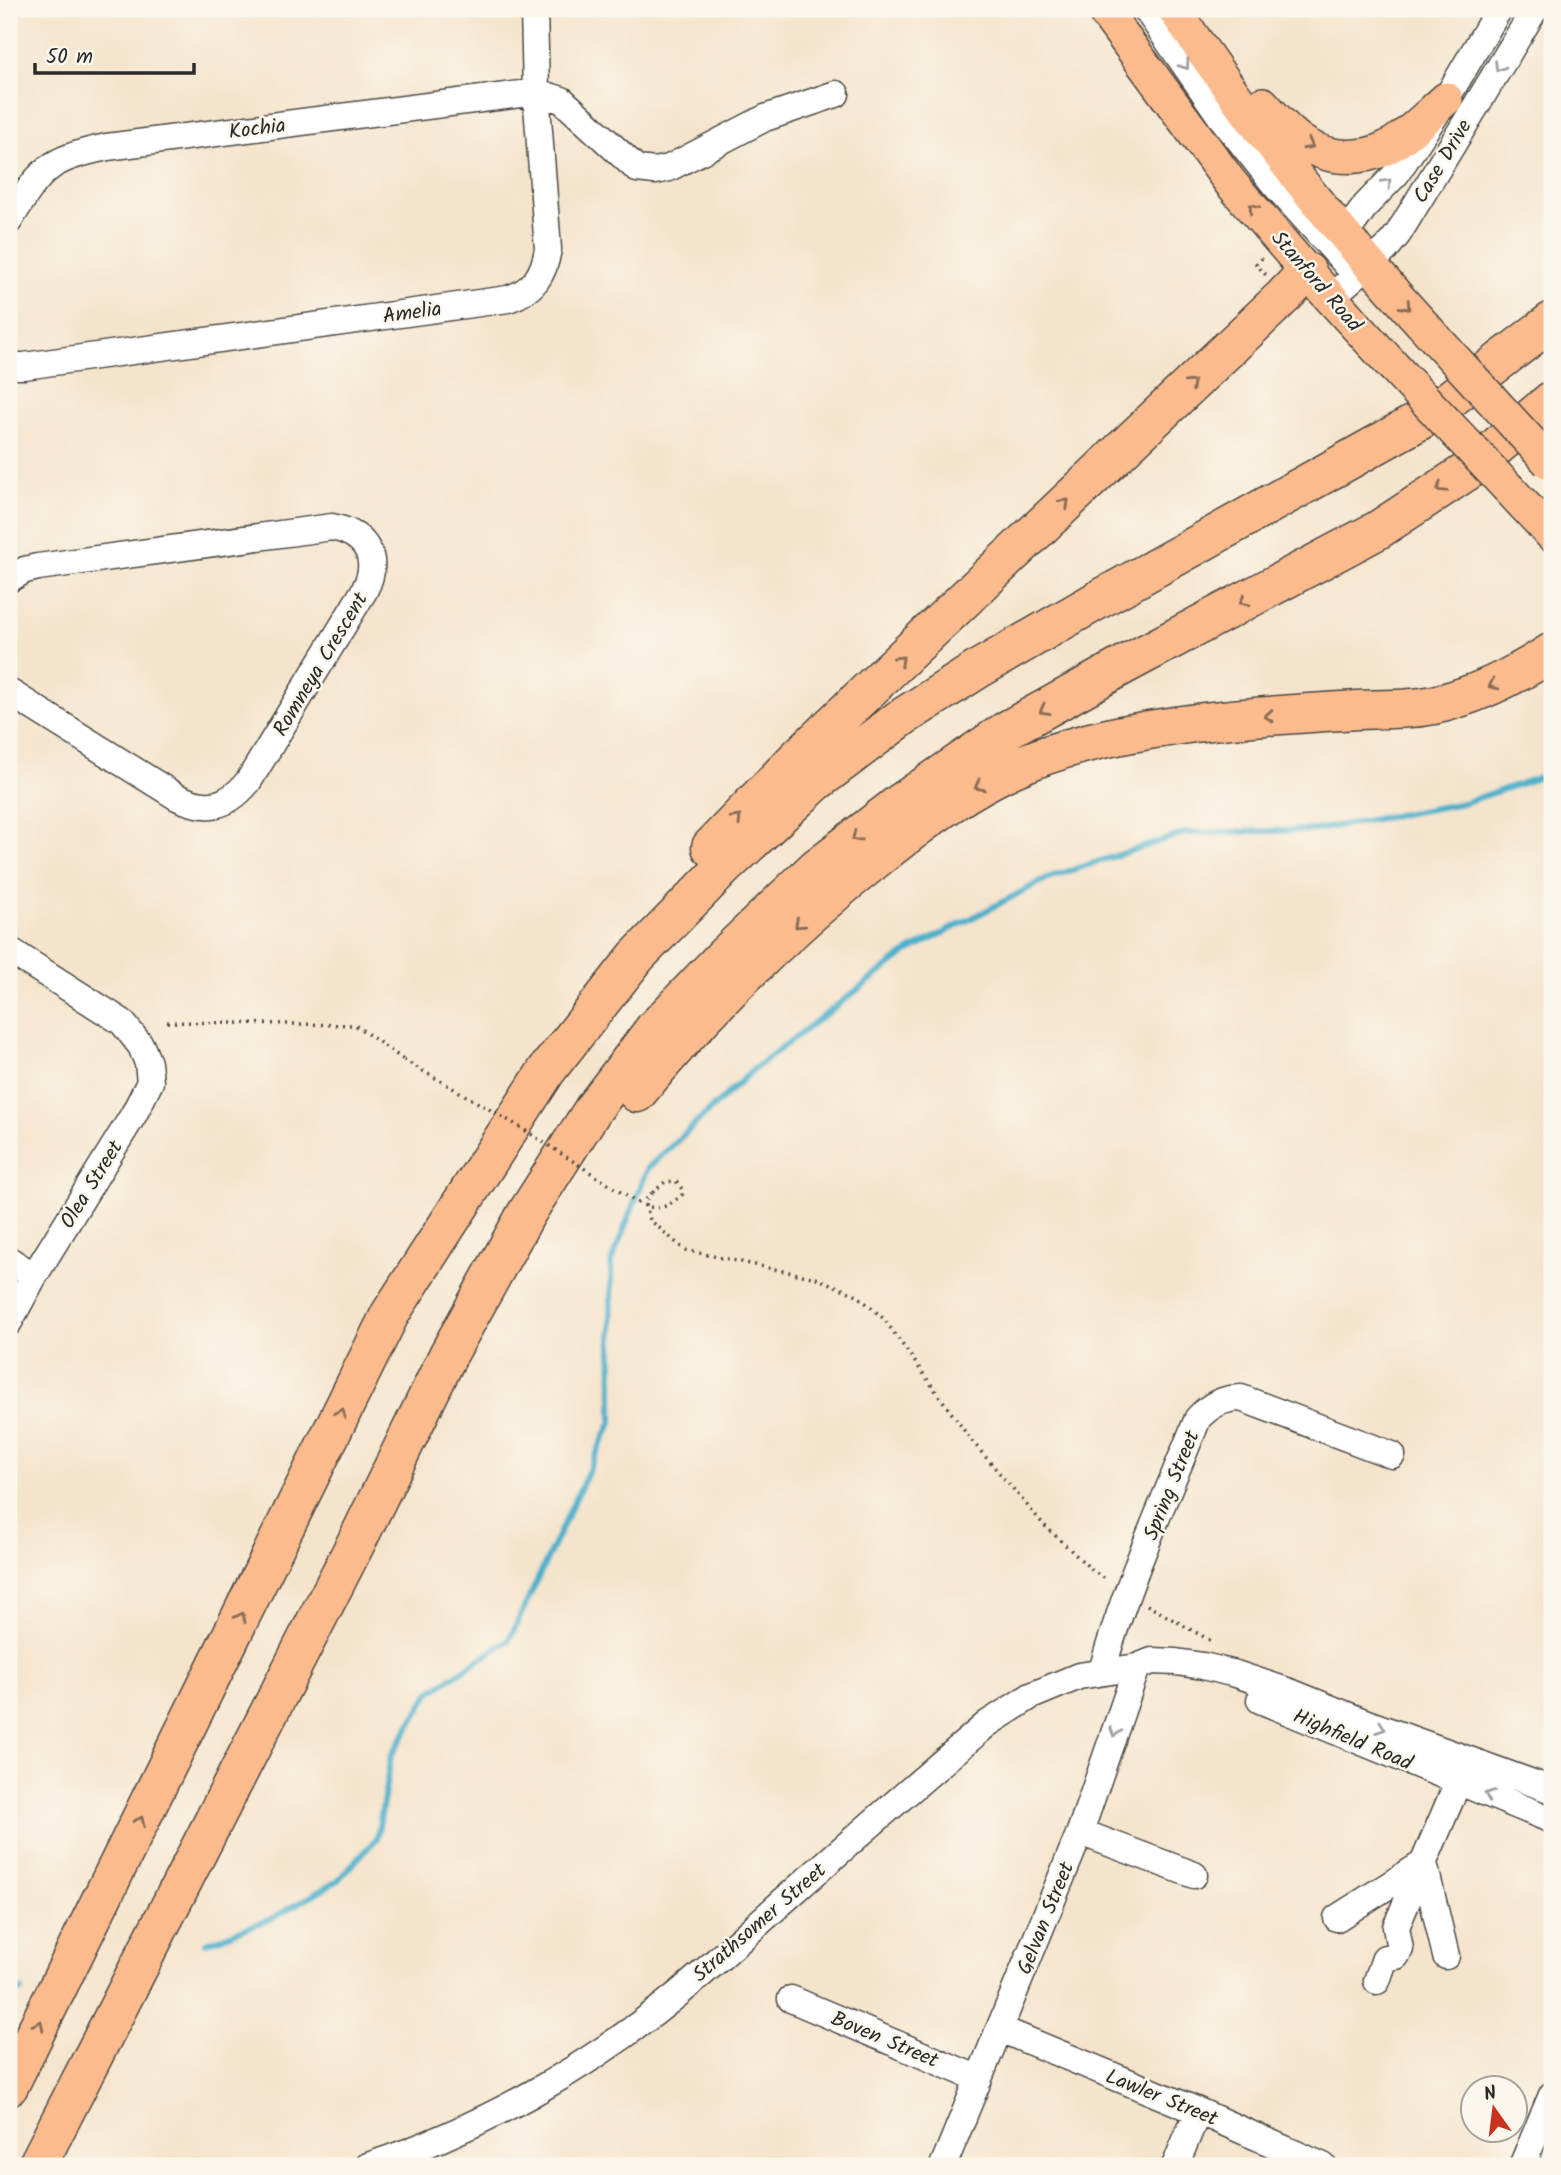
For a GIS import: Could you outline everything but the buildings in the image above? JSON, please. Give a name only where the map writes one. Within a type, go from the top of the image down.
[{"type":"highway","points":[[9,2086],[390,1314],[473,1160],[538,1053],[625,939],[798,757],[1284,296],[1328,264]]},
{"type":"highway","points":[[390,1314],[547,1070],[637,956],[725,866],[817,782],[901,719],[980,668],[1428,416],[1552,321]]},
{"type":"highway","points":[[37,2166],[360,1535],[448,1354],[526,1214],[594,1108],[654,1029],[725,955],[806,877],[900,803],[1007,730],[1377,530],[1469,470],[1552,400]]},
{"type":"highway","points":[[360,1535],[545,1222],[613,1124],[673,1049],[753,965],[835,891],[913,830],[972,789],[1023,764],[1072,747],[1125,734],[1204,722],[1439,704],[1485,690],[1552,652]]},
{"type":"main road","name":"Stanford Road","points":[[1103,9],[1230,182],[1328,264],[1363,270],[1435,338],[1551,463]]},
{"type":"main road","name":"Stanford Road","points":[[1175,9],[1221,79],[1328,264],[1393,366],[1552,535]]},
{"type":"main road","points":[[1175,9],[1282,125],[1311,149],[1345,157],[1384,149],[1395,143],[1446,99]]},
{"type":"street","name":"Amelia","points":[[9,366],[480,303],[520,295],[535,284],[543,272],[548,249],[536,92],[534,9]]},
{"type":"street","points":[[1146,9],[1221,117],[1274,184],[1328,264]]},
{"type":"street","name":"Case Drive","points":[[1499,9],[1446,99],[1396,174],[1366,205],[1328,264],[1363,270],[1386,249],[1398,234],[1535,9]]},
{"type":"street","points":[[536,92],[562,100],[636,169],[655,171],[669,168],[765,118],[836,94]]},
{"type":"street","name":"Kochia","points":[[9,221],[34,181],[51,164],[78,153],[107,147],[536,92]]},
{"type":"street","name":"Romneya Crescent","points":[[9,579],[38,567],[332,527],[356,535],[367,549],[372,567],[364,591],[248,782],[233,797],[219,804],[205,807],[177,797],[9,692]]},
{"type":"street","name":"Olea Street","points":[[9,950],[122,1022],[141,1046],[148,1063],[150,1082],[145,1095],[34,1276],[9,1322]]},
{"type":"street","points":[[9,1260],[34,1276]]},
{"type":"street","name":"Spring Street","points":[[1102,1671],[1127,1592],[1198,1418],[1207,1408],[1231,1398],[1241,1398],[1392,1455]]},
{"type":"street","name":"Highfield Road","points":[[1147,1667],[1203,1666],[1236,1674],[1552,1790]]},
{"type":"street","name":"Strathsomer Street","points":[[368,2166],[433,2142],[495,2113],[536,2092],[616,2040],[677,1994],[987,1724],[1031,1696],[1079,1676],[1147,1667]]},
{"type":"street","name":"Highfield Road","points":[[1147,1667],[1233,1689],[1552,1820]]},
{"type":"street","name":"Gelvan Street","points":[[943,2166],[1147,1667]]},
{"type":"street","points":[[1381,1970],[1377,1940],[1396,1927],[1458,1782]]},
{"type":"street","points":[[1080,1832],[1194,1875]]},
{"type":"street","points":[[1337,1918],[1424,1863]]},
{"type":"street","points":[[1424,1863],[1446,1956]]},
{"type":"street","name":"Boven Street","points":[[791,1999],[979,2079]]},
{"type":"street","name":"Lawler Street","points":[[1000,2029],[1323,2166]]},
{"type":"street","points":[[1522,2166],[1552,2095]]},
{"type":"street","points":[[1175,2166],[1198,2111]]},
{"type":"path","points":[[167,1022],[355,1025],[404,1060],[520,1127],[636,1202],[652,1209],[673,1203],[682,1195],[682,1189],[676,1181],[665,1182],[645,1200],[650,1220],[685,1250],[816,1278],[857,1294],[884,1319],[971,1440],[1044,1525],[1094,1572],[1164,1616],[1223,1647]]},
{"type":"waterway","points":[[206,1943],[271,1919],[337,1881],[377,1838],[391,1756],[430,1692],[509,1640],[612,1421],[611,1262],[648,1168],[755,1068],[907,952],[1048,878],[1185,833],[1315,830],[1463,803],[1552,773]]},
{"type":"waterway","points":[[9,1995],[22,1990]]}]
